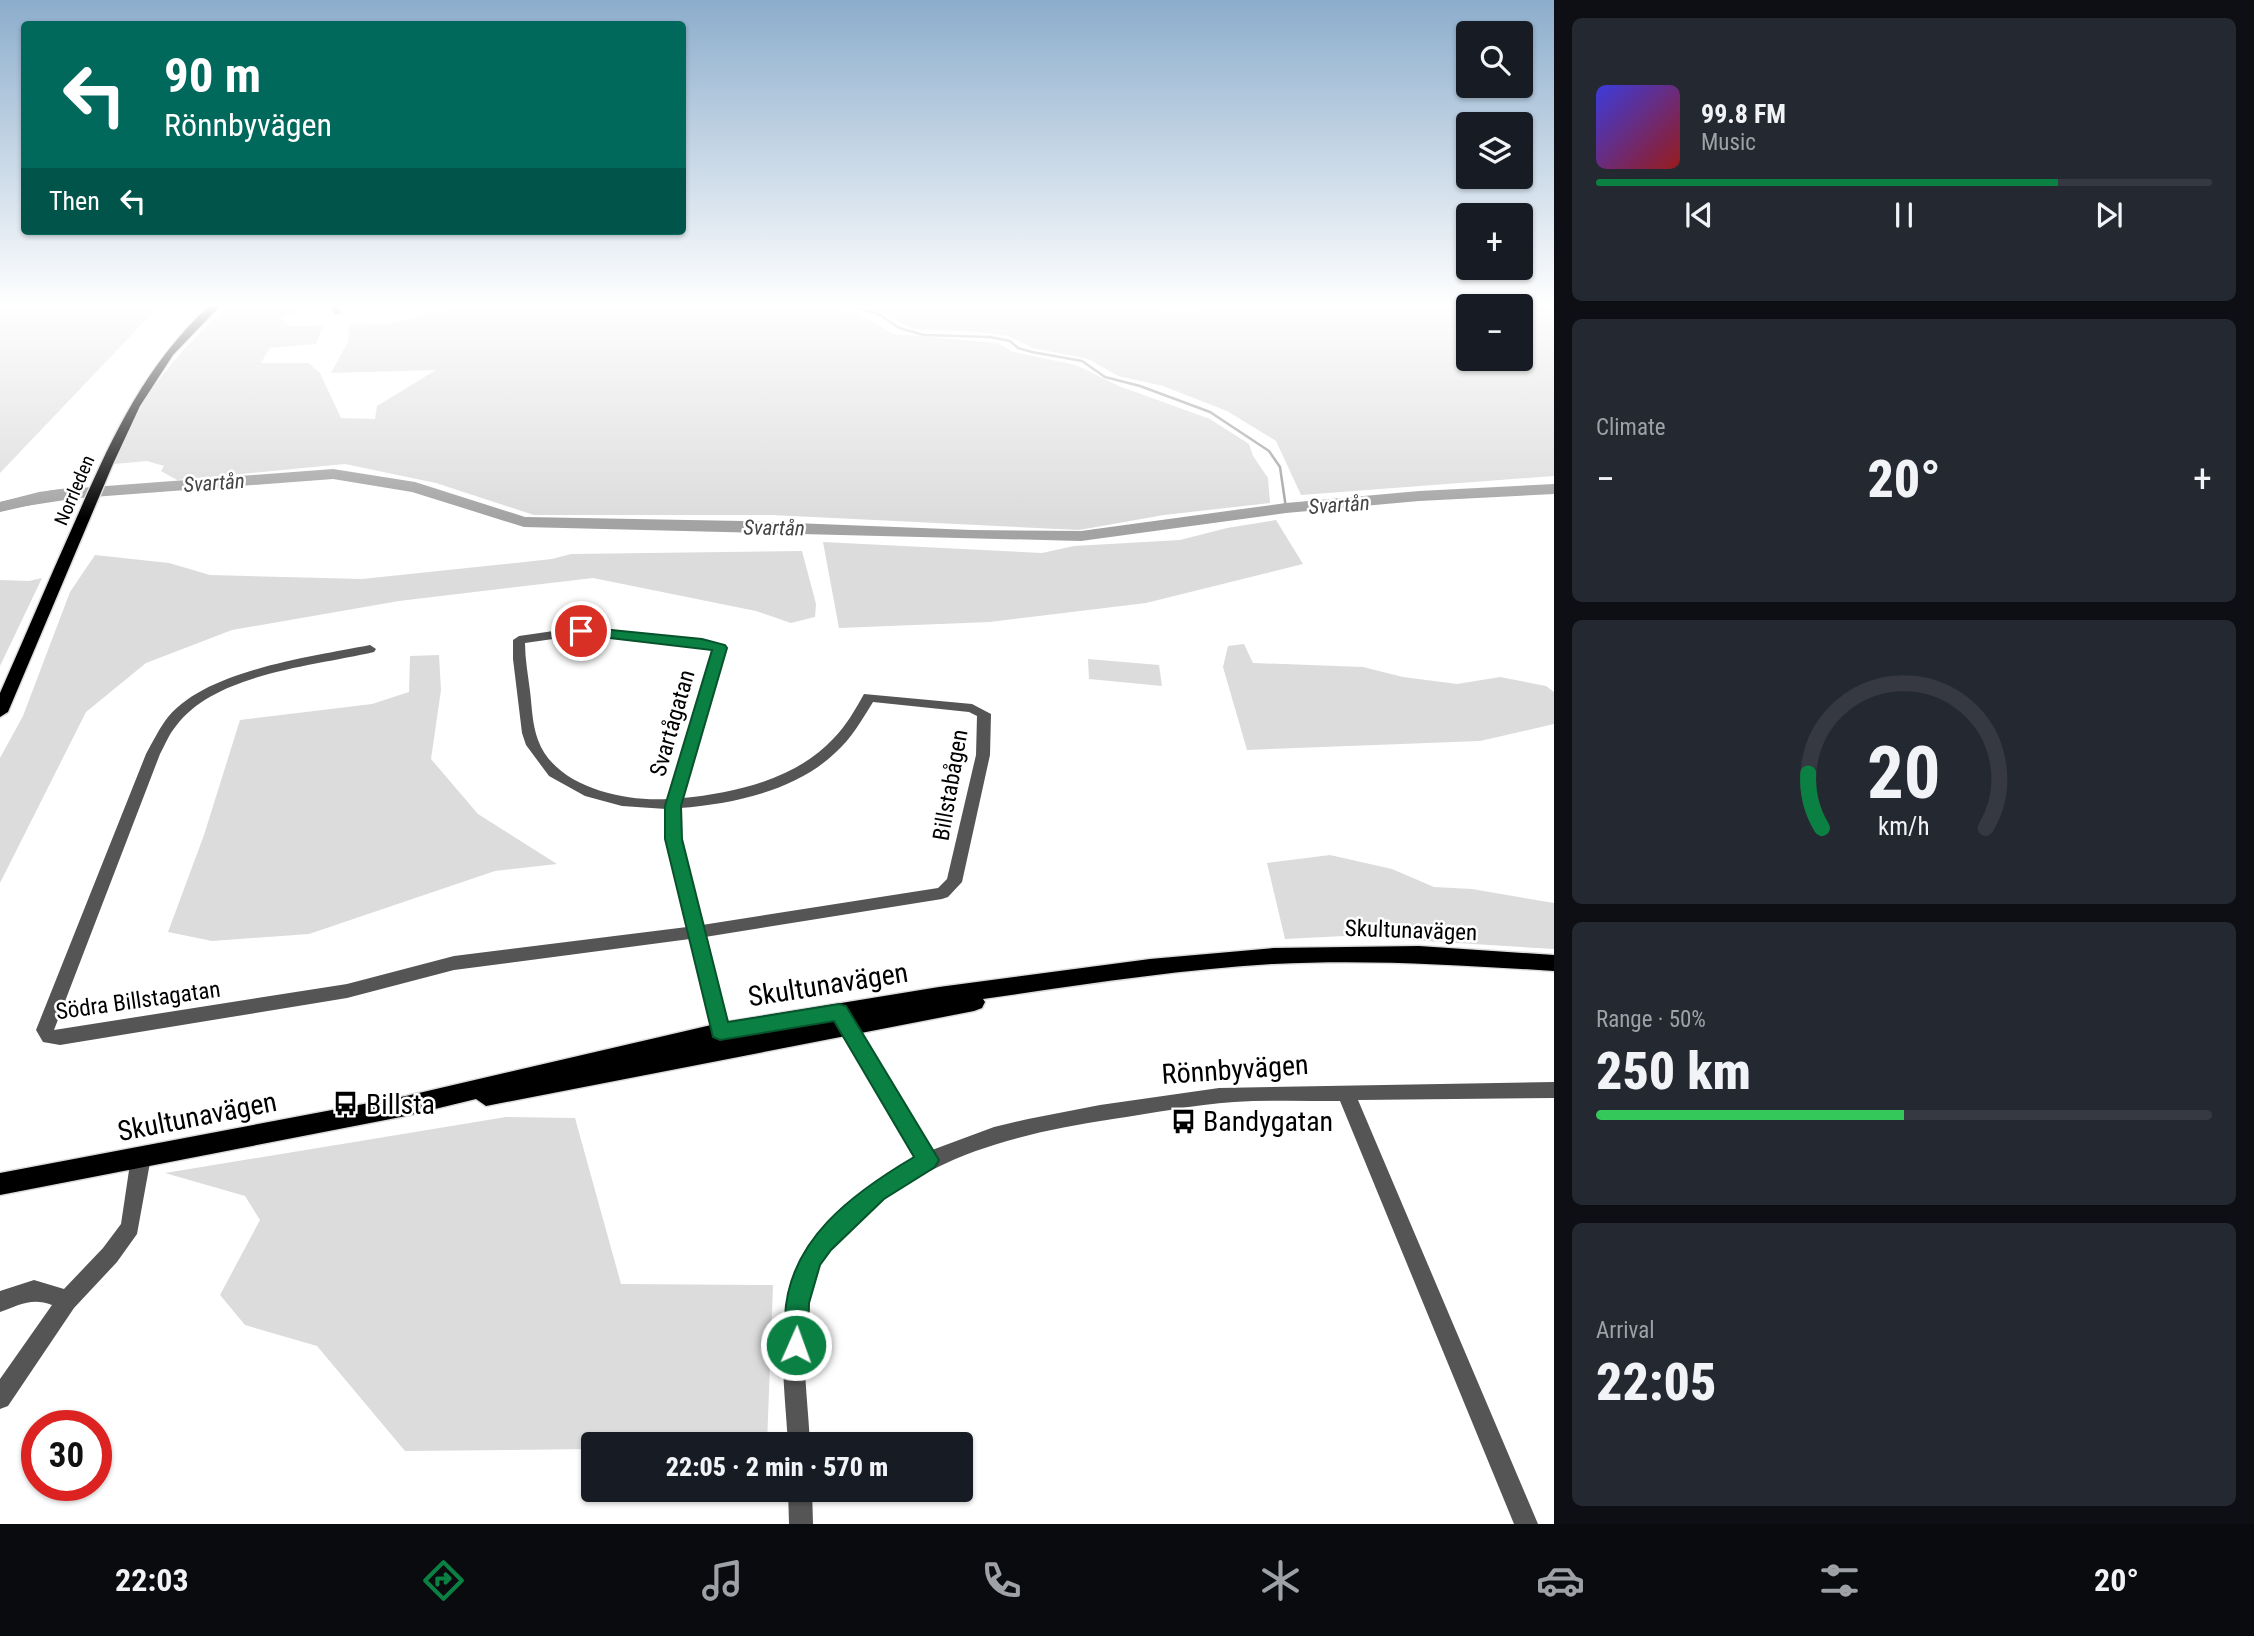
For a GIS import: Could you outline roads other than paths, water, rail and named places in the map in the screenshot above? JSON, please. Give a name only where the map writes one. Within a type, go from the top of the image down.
[{"type":"main road","name":"Norrleden","points":[[0,712],[121,430],[152,376]]},
{"type":"main road","name":"Skultunavägen","points":[[0,1184],[406,1106],[509,1093],[723,1040],[843,1019],[956,1006],[1098,974],[1274,956],[1334,954],[1419,954],[1554,962]]},
{"type":"street","name":"Svartågatan","points":[[520,639],[581,631],[702,643],[720,648],[673,806],[673,839],[723,1040]]},
{"type":"street","name":"Billstabågen","points":[[520,639],[528,723],[532,743],[540,757],[571,783],[623,802],[673,806],[738,796],[788,779],[827,754],[843,739],[869,697],[972,708],[984,714],[983,755],[977,787],[954,883],[950,889],[927,896],[697,932]]},
{"type":"street","name":"Södra Billstagatan","points":[[370,649],[267,670],[232,681],[198,699],[171,722],[153,754],[78,942],[45,1030],[49,1037],[60,1038],[347,991],[454,963],[697,932]]},
{"type":"street","points":[[843,1019],[928,1160]]},
{"type":"street","name":"Rönnbyvägen","points":[[799,1432],[797,1303],[810,1260],[823,1242],[876,1191],[928,1160],[988,1135],[1135,1107],[1236,1094],[1554,1090]]},
{"type":"street","points":[[1346,1093],[1526,1524]]},
{"type":"street","points":[[0,1398],[67,1301],[110,1255],[130,1227],[141,1157]]},
{"type":"street","points":[[0,1301],[33,1289],[41,1289],[67,1301]]},
{"type":"street","points":[[800,1502],[801,1524]]},
{"type":"waterway","points":[[1104,376],[1140,386],[1210,412],[1269,451],[1280,467],[1286,508]]},
{"type":"waterway","name":"Svartån","points":[[0,507],[53,495],[333,474],[415,487],[524,522],[1081,536],[1286,508],[1419,496],[1554,489]]},
{"type":"place","name":"Billsta","points":[[346,1104]]},
{"type":"place","name":"Bandygatan","points":[[1183,1121]]}]
